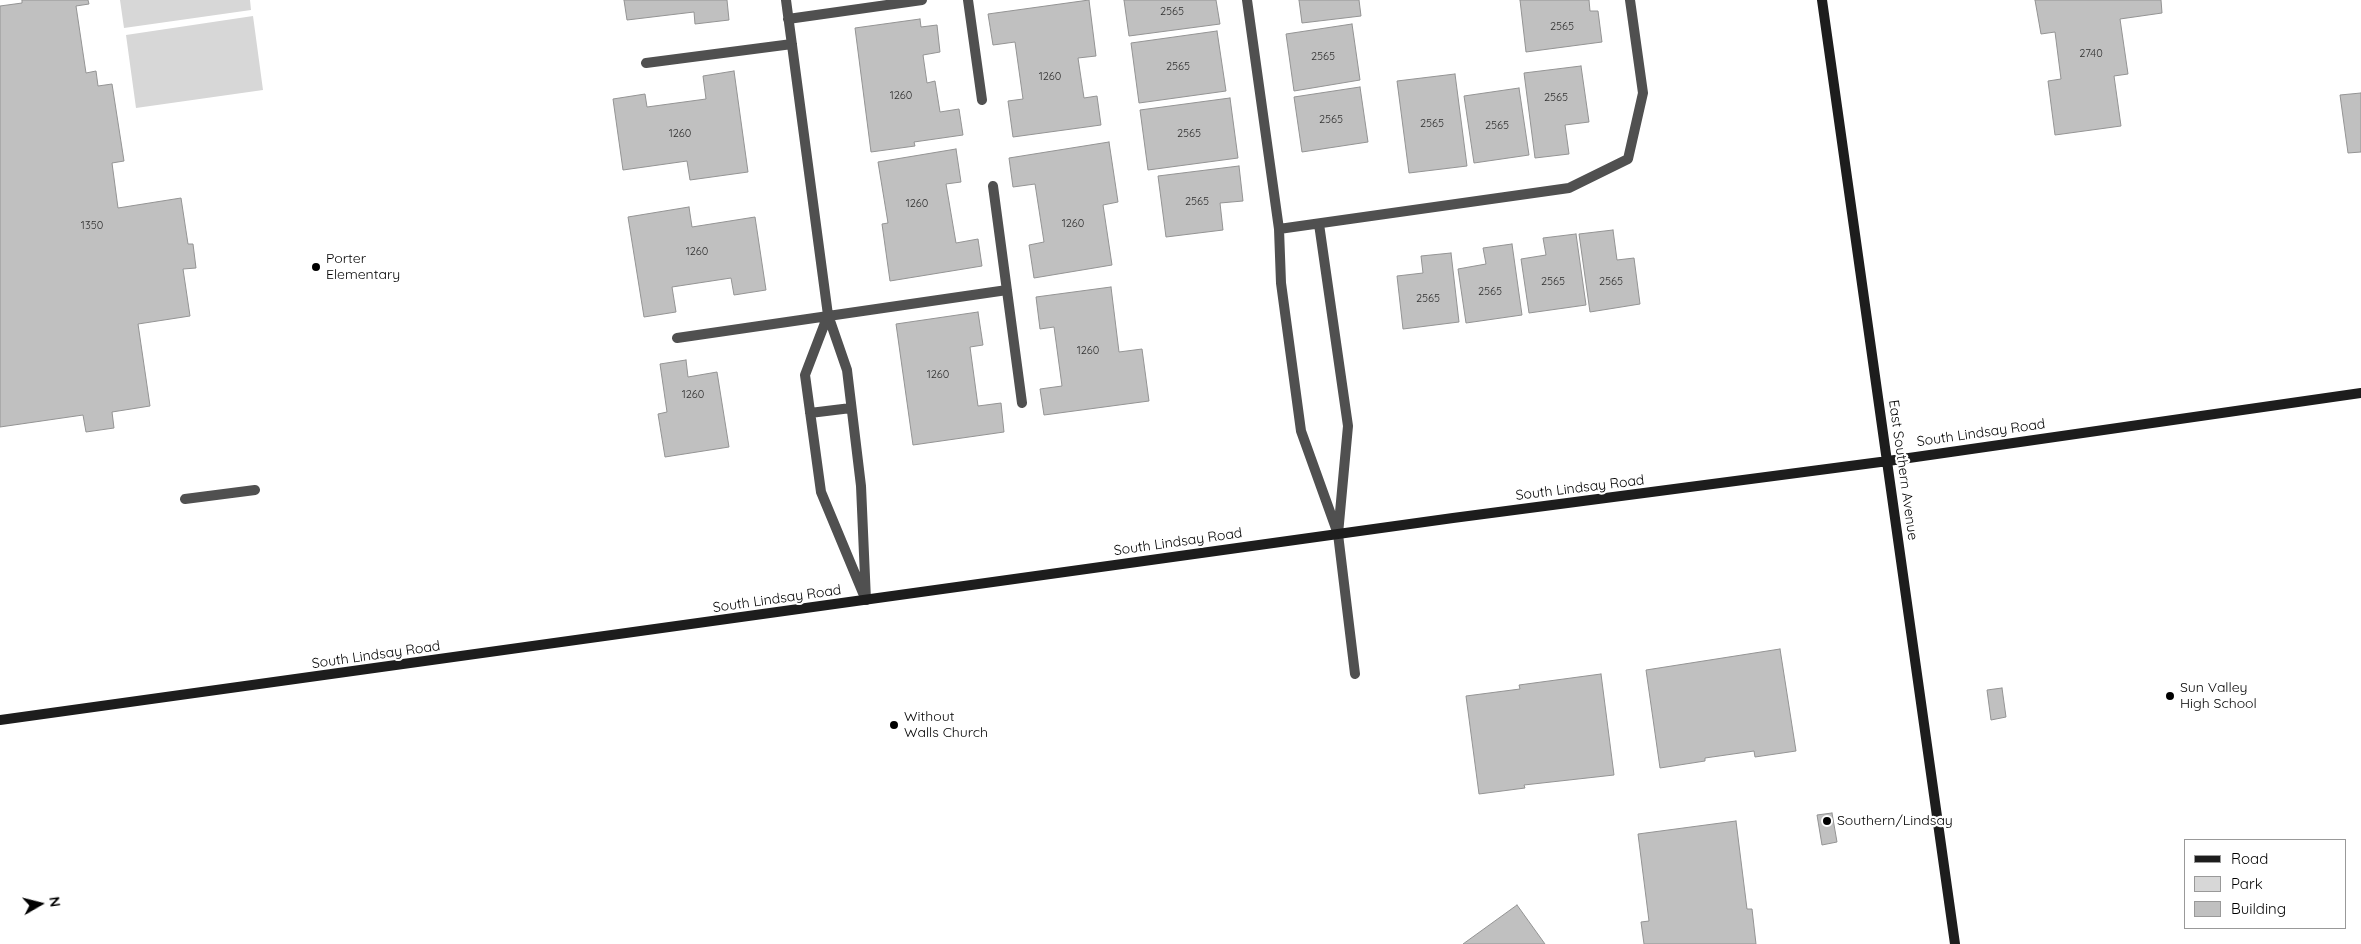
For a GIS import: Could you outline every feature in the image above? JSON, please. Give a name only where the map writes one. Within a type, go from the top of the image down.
[{"type":"main road","name":"East Southern Avenue","points":[[1822,0],[1955,944]]},
{"type":"main road","name":"South Lindsay Road","points":[[0,720],[1338,534],[1888,461],[2361,394]]},
{"type":"street","points":[[786,0],[828,315],[847,370],[861,486],[866,600]]},
{"type":"street","points":[[788,19],[922,0]]},
{"type":"street","points":[[968,0],[982,100]]},
{"type":"street","points":[[1247,0],[1279,229],[1281,283],[1301,432],[1338,534]]},
{"type":"street","points":[[1279,229],[1569,188],[1628,159],[1643,93],[1630,0]]},
{"type":"street","points":[[646,63],[792,44]]},
{"type":"street","points":[[993,186],[1022,403]]},
{"type":"street","points":[[1319,224],[1348,426],[1338,534],[1355,674]]},
{"type":"street","points":[[676,338],[1008,290]]},
{"type":"street","points":[[828,315],[805,374],[810,413],[821,492],[866,600]]},
{"type":"street","points":[[810,413],[851,408]]},
{"type":"street","points":[[185,499],[255,490]]},
{"type":"green space","points":[[120,0],[250,0],[251,10],[124,28]]},
{"type":"green space","points":[[253,16],[263,90],[136,108],[126,35]]},
{"type":"building","points":[[22,0],[88,0],[89,4],[76,6],[86,73],[96,71],[98,86],[112,84],[124,161],[112,163],[118,208],[181,198],[188,244],[193,244],[196,268],[183,269],[190,316],[138,324],[150,406],[112,412],[114,428],[86,432],[83,415],[0,427],[0,6],[22,3]]},
{"type":"building","points":[[624,0],[727,0],[729,20],[695,24],[694,12],[627,20]]},
{"type":"building","points":[[1089,0],[1096,56],[1078,58],[1084,98],[1097,96],[1101,125],[1013,137],[1008,101],[1023,99],[1015,42],[993,45],[988,14]]},
{"type":"building","points":[[1124,0],[1216,0],[1220,24],[1129,36]]},
{"type":"building","points":[[1299,0],[1359,0],[1361,16],[1302,23]]},
{"type":"building","points":[[1520,0],[1589,0],[1590,11],[1598,11],[1602,42],[1526,52]]},
{"type":"building","points":[[2035,0],[2161,0],[2162,13],[2120,19],[2128,74],[2114,76],[2121,126],[2055,135],[2048,81],[2061,79],[2055,32],[2041,34]]},
{"type":"building","points":[[920,19],[921,27],[937,25],[940,52],[923,55],[927,83],[935,81],[940,112],[959,109],[963,135],[914,142],[915,146],[871,152],[855,28]]},
{"type":"building","points":[[1352,24],[1360,80],[1294,91],[1286,34]]},
{"type":"building","points":[[1217,31],[1226,91],[1139,103],[1131,43]]},
{"type":"building","points":[[1581,66],[1589,122],[1565,125],[1569,154],[1535,158],[1524,73]]},
{"type":"building","points":[[734,71],[748,172],[690,180],[687,161],[623,170],[613,99],[645,94],[647,107],[706,99],[703,76]]},
{"type":"building","points":[[1455,74],[1467,166],[1409,173],[1397,81]]},
{"type":"building","points":[[1360,87],[1368,142],[1302,152],[1294,97]]},
{"type":"building","points":[[1519,88],[1529,155],[1474,163],[1464,96]]},
{"type":"building","points":[[2361,93],[2361,152],[2348,153],[2340,95]]},
{"type":"building","points":[[1230,98],[1238,158],[1148,170],[1140,110]]},
{"type":"building","points":[[1109,142],[1118,202],[1103,205],[1112,265],[1034,278],[1029,245],[1044,242],[1035,184],[1013,187],[1009,158]]},
{"type":"building","points":[[956,149],[961,182],[946,184],[956,243],[978,239],[982,266],[890,281],[882,224],[888,223],[878,162]]},
{"type":"building","points":[[1239,166],[1243,201],[1220,203],[1223,230],[1166,237],[1158,176]]},
{"type":"building","points":[[689,207],[692,227],[755,217],[766,290],[734,295],[731,278],[672,287],[676,312],[644,317],[628,217]]},
{"type":"building","points":[[1613,230],[1617,260],[1634,258],[1640,304],[1590,312],[1579,234]]},
{"type":"building","points":[[1576,234],[1586,305],[1529,313],[1521,259],[1546,255],[1543,238]]},
{"type":"building","points":[[1512,244],[1522,315],[1466,323],[1458,269],[1486,264],[1483,248]]},
{"type":"building","points":[[1451,253],[1459,322],[1403,329],[1397,276],[1423,273],[1421,256]]},
{"type":"building","points":[[1111,287],[1119,352],[1142,349],[1149,401],[1044,415],[1040,389],[1062,386],[1054,327],[1040,329],[1036,297]]},
{"type":"building","points":[[978,312],[983,345],[970,347],[978,406],[1001,403],[1004,432],[913,445],[896,324]]},
{"type":"building","points":[[686,360],[688,377],[717,372],[729,447],[665,457],[658,414],[667,412],[660,364]]},
{"type":"building","points":[[1780,649],[1796,751],[1755,757],[1754,751],[1705,758],[1705,761],[1660,768],[1646,670]]},
{"type":"building","points":[[1601,674],[1614,775],[1524,785],[1525,788],[1479,794],[1466,696],[1520,689],[1519,685]]},
{"type":"building","points":[[2002,688],[2006,717],[1991,720],[1987,690]]},
{"type":"building","points":[[1832,813],[1837,842],[1822,845],[1817,815]]},
{"type":"building","points":[[1736,821],[1747,909],[1752,909],[1756,944],[1644,944],[1641,922],[1649,921],[1638,834]]},
{"type":"building","points":[[1517,905],[1545,944],[1463,944]]},
{"type":"place","name":"Porter Elementary","points":[[316,267]]},
{"type":"place","name":"Sun Valley High School","points":[[2170,696]]},
{"type":"place","name":"Without Walls Church","points":[[894,725]]},
{"type":"place","name":"Southern/Lindsay","points":[[1827,821]]}]
